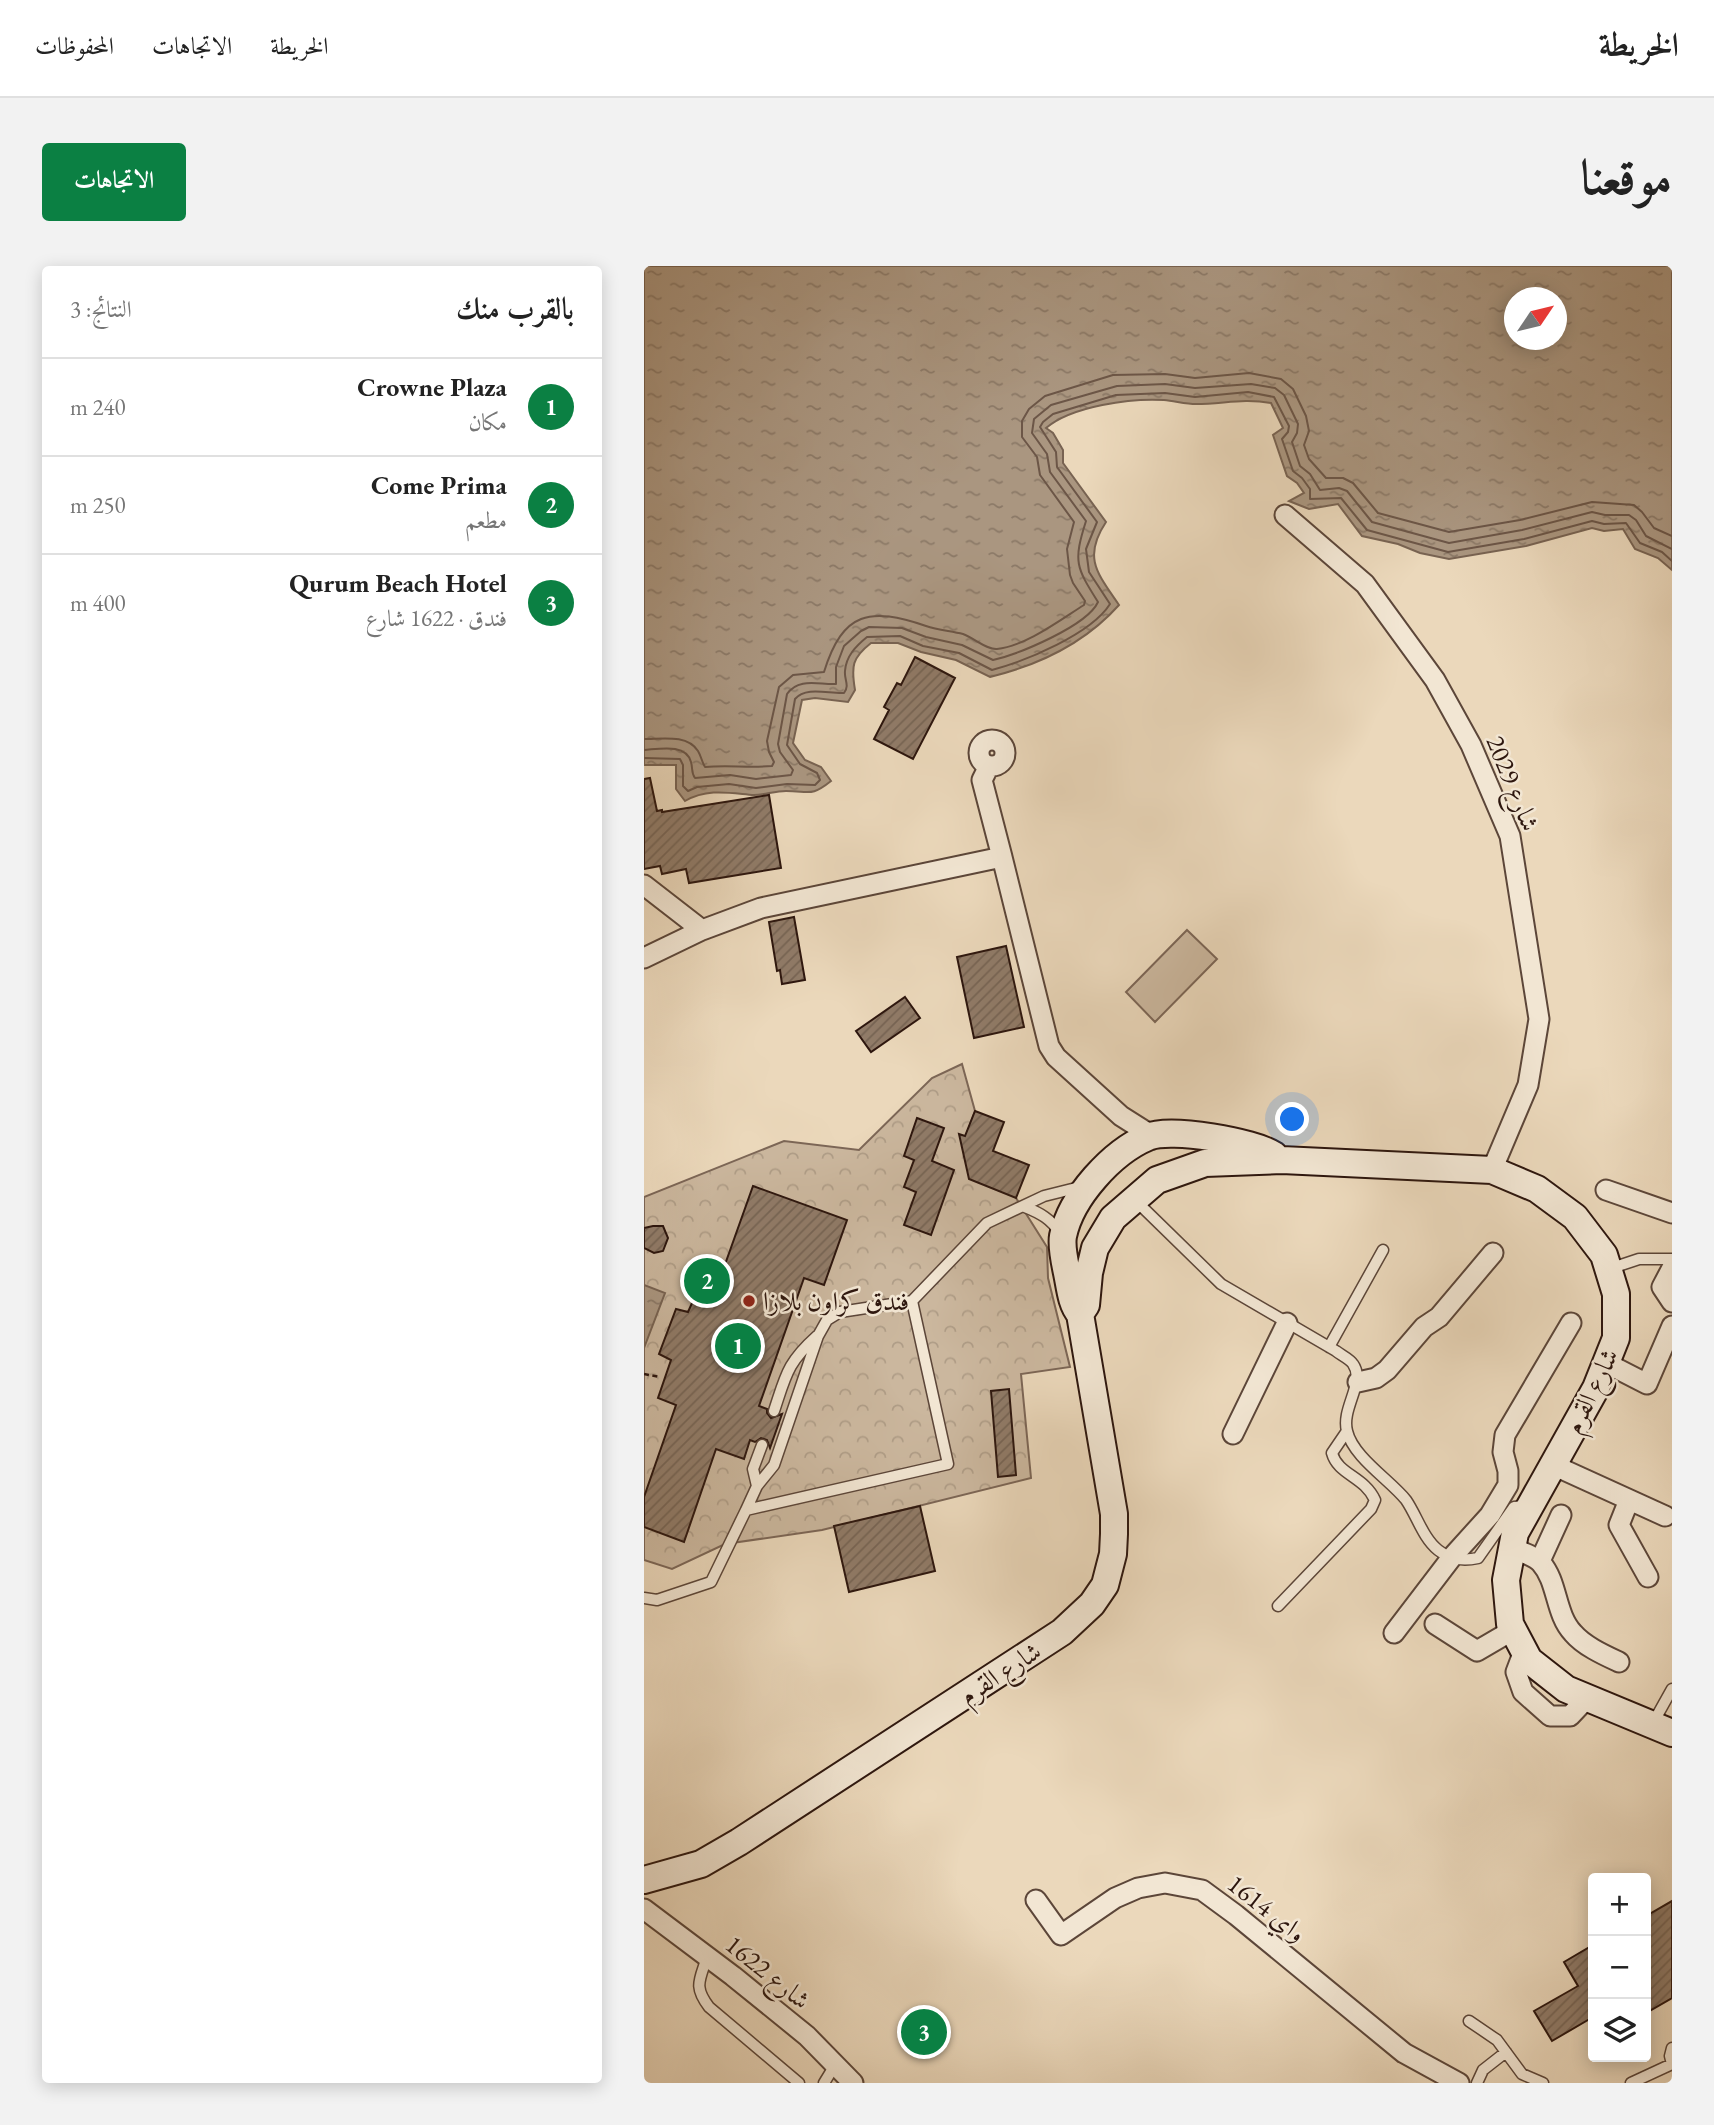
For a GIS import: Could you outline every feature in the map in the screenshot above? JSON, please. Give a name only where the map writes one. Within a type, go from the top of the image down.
[{"type":"street","name":"2029 شارع","points":[[1285,515],[1364,584],[1435,680],[1471,746],[1510,836],[1539,1019],[1528,1085],[1492,1170]]},
{"type":"street","points":[[989,766],[982,780],[1049,1046],[1056,1057],[1121,1116],[1140,1142],[1155,1152],[1161,1168],[1157,1180]]},
{"type":"street","points":[[644,958],[702,930],[761,908],[1002,857]]},
{"type":"street","points":[[644,885],[702,930]]},
{"type":"street","name":"شارع القرم","points":[[1140,1142],[1201,1135],[1264,1148],[1282,1160]]},
{"type":"street","points":[[1062,1237],[1082,1193],[1140,1142]]},
{"type":"street","name":"شارع القرم","points":[[1080,1314],[1086,1305],[1095,1248],[1113,1218],[1157,1180],[1205,1163],[1282,1160],[1492,1170],[1537,1189],[1575,1217],[1604,1255],[1616,1294],[1616,1338],[1596,1388],[1515,1533],[1506,1580],[1510,1625],[1519,1641]]},
{"type":"street","points":[[1606,1190],[1672,1213]]},
{"type":"street","points":[[1082,1193],[1077,1212],[1082,1221],[1090,1226],[1100,1226],[1113,1218]]},
{"type":"street","name":"شارع القرم","points":[[644,1880],[701,1864],[740,1842],[1062,1632],[1092,1604],[1105,1585],[1112,1554],[1114,1514],[1080,1314],[1075,1308],[1062,1237]]},
{"type":"street","points":[[1358,1382],[1376,1378],[1387,1370],[1424,1327],[1439,1317],[1493,1253]]},
{"type":"street","points":[[1672,1268],[1662,1287],[1672,1302]]},
{"type":"street","points":[[1394,1633],[1451,1557],[1490,1514],[1508,1485],[1503,1451],[1505,1435],[1570,1322]]},
{"type":"street","points":[[1233,1434],[1287,1324]]},
{"type":"street","points":[[1606,1363],[1647,1384],[1672,1326]]},
{"type":"street","points":[[1553,1465],[1665,1516]]},
{"type":"street","points":[[1629,1500],[1619,1525],[1648,1577]]},
{"type":"street","points":[[1540,1561],[1561,1515]]},
{"type":"street","points":[[1512,1548],[1540,1561],[1548,1573],[1562,1613],[1573,1634],[1619,1662]]},
{"type":"street","points":[[1435,1624],[1477,1651],[1519,1641],[1529,1660],[1566,1689],[1662,1728]]},
{"type":"street","name":"واي 1614","points":[[1036,1900],[1061,1935],[1115,1898],[1138,1888],[1165,1883],[1202,1890],[1405,2053],[1459,2083]]},
{"type":"street","name":"1622 شارع","points":[[644,1909],[807,2036],[853,2083]]},
{"type":"lane","points":[[644,1598],[657,1600],[711,1582],[757,1486],[774,1465],[818,1336],[827,1321],[840,1312],[912,1301],[987,1223],[1044,1196],[1082,1193]]},
{"type":"lane","points":[[1135,1200],[1222,1284],[1354,1364],[1358,1382],[1348,1404],[1347,1431],[1332,1453],[1334,1463],[1369,1488],[1374,1500],[1370,1510],[1278,1606]]},
{"type":"lane","points":[[1025,1207],[1053,1222],[1062,1237]]},
{"type":"lane","points":[[1329,1347],[1383,1250]]},
{"type":"lane","points":[[1608,1270],[1639,1259],[1672,1259]]},
{"type":"lane","points":[[747,1510],[948,1464],[912,1301]]},
{"type":"lane","points":[[774,1411],[788,1369],[797,1354],[818,1336]]},
{"type":"lane","points":[[1347,1431],[1362,1456],[1405,1499],[1430,1543],[1451,1557],[1463,1561],[1478,1558],[1514,1507],[1531,1505]]},
{"type":"lane","points":[[757,1486],[753,1469],[762,1445]]},
{"type":"lane","points":[[1662,1728],[1672,1689]]},
{"type":"lane","points":[[707,1956],[698,1987],[700,1996],[709,2007],[799,2083]]},
{"type":"lane","points":[[1469,2021],[1497,2040],[1522,2074],[1543,2083]]},
{"type":"lane","points":[[1631,2083],[1672,2064],[1672,2048]]},
{"type":"lane","points":[[1477,2083],[1483,2070],[1506,2052]]},
{"type":"lane","points":[[824,2083],[835,2065]]},
{"type":"path","points":[[644,1374],[660,1377]]},
{"type":"green space","points":[[1187,930],[1217,959],[1155,1022],[1126,992]]},
{"type":"green space","points":[[962,1064],[975,1111],[962,1146],[1016,1198],[1047,1247],[1048,1278],[1070,1367],[1021,1374],[1031,1478],[822,1530],[725,1544],[672,1569],[644,1560],[644,1197],[784,1141],[859,1150],[932,1078]]},
{"type":"water","points":[[644,266],[1672,266],[1672,570],[1658,558],[1635,549],[1623,529],[1604,531],[1592,528],[1526,546],[1449,559],[1420,553],[1398,544],[1362,536],[1338,504],[1309,509],[1289,501],[1304,493],[1297,483],[1287,476],[1273,435],[1283,428],[1271,403],[1242,401],[1196,404],[1151,400],[1102,405],[1071,414],[1046,428],[1053,433],[1063,450],[1063,463],[1106,522],[1095,546],[1094,556],[1099,575],[1119,605],[1092,630],[1044,659],[990,677],[956,660],[921,652],[898,643],[871,643],[854,663],[855,690],[848,702],[815,698],[802,700],[793,743],[805,760],[821,767],[831,781],[814,791],[782,791],[754,795],[710,793],[685,801],[676,789],[676,765],[644,765]]},
{"type":"water","points":[[644,1285],[665,1293],[644,1348]]},
{"type":"building","points":[[915,657],[955,678],[913,759],[874,739],[889,710],[884,707],[897,683],[901,685]]},
{"type":"building","points":[[650,778],[657,811],[662,812],[769,795],[781,868],[689,883],[686,869],[662,874],[660,866],[644,869],[644,779]]},
{"type":"building","points":[[794,917],[805,980],[782,984],[780,970],[777,971],[769,922]]},
{"type":"building","points":[[1006,946],[1024,1027],[974,1038],[957,957]]},
{"type":"building","points":[[905,997],[920,1018],[871,1052],[856,1031]]},
{"type":"building","points":[[975,1111],[1004,1122],[993,1151],[1029,1165],[1016,1198],[969,1179],[959,1134],[965,1136]]},
{"type":"building","points":[[917,1118],[944,1128],[932,1161],[954,1170],[931,1235],[904,1225],[916,1192],[904,1187],[914,1160],[904,1156]]},
{"type":"building","points":[[753,1186],[847,1220],[824,1285],[804,1278],[759,1406],[767,1409],[771,1418],[782,1414],[770,1448],[767,1440],[750,1440],[744,1459],[716,1449],[684,1542],[644,1527],[644,1497],[676,1405],[658,1398],[671,1360],[659,1354],[676,1309],[688,1312],[710,1263],[723,1270]]},
{"type":"building","points":[[663,1226],[668,1238],[663,1251],[654,1253],[644,1248],[644,1228]]},
{"type":"building","points":[[1009,1389],[1016,1475],[998,1477],[991,1391]]},
{"type":"building","points":[[920,1506],[935,1571],[849,1592],[834,1526]]},
{"type":"building","points":[[1672,1901],[1672,1998],[1651,2010],[1651,1936],[1651,1913]]},
{"type":"building","points":[[1588,1948],[1588,2020],[1552,2041],[1534,2011],[1578,1986],[1564,1962]]},
{"type":"place","name":"Come Prima","points":[[707,1281]]},
{"type":"place","name":"فندق كراون بلازا","points":[[749,1301]]},
{"type":"place","name":"Crowne Plaza","points":[[738,1346]]},
{"type":"place","name":"Qurum Beach Hotel","points":[[924,2032]]}]
